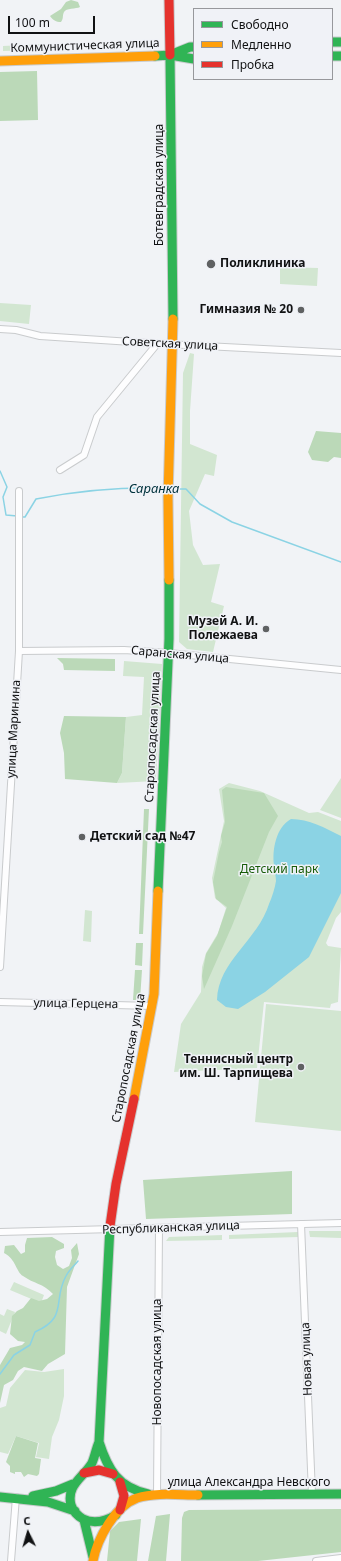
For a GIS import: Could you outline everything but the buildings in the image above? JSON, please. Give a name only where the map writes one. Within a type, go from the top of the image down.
[{"type":"main road","name":"Ботевградская улица","points":[[169,0],[173,345],[168,497],[169,653]]},
{"type":"main road","name":"Коммунистическая улица","points":[[170,55],[193,47]]},
{"type":"main road","name":"Коммунистическая улица","points":[[0,61],[170,55],[193,59]]},
{"type":"main road","name":"Старопосадская улица","points":[[98,1442],[109,1229],[116,1184],[153,1006],[169,653]]},
{"type":"main road","points":[[75,1511],[70,1499],[73,1484],[84,1473],[94,1458],[98,1442]]},
{"type":"main road","points":[[93,1560],[100,1540],[118,1512],[124,1496],[123,1488],[103,1457],[98,1442]]},
{"type":"main road","points":[[84,1473],[99,1469],[107,1471],[132,1490],[140,1493],[157,1495]]},
{"type":"main road","points":[[0,1497],[42,1495],[73,1484]]},
{"type":"main road","name":"улица Александра Невского","points":[[157,1495],[341,1494]]},
{"type":"main road","points":[[84,1520],[97,1523],[104,1522],[134,1499],[157,1495]]},
{"type":"main road","points":[[16,1497],[56,1502],[75,1511],[84,1520],[88,1532],[93,1560]]},
{"type":"street","name":"Советская улица","points":[[0,328],[40,336],[173,345],[341,352]]},
{"type":"street","points":[[60,470],[84,455],[97,417],[157,344]]},
{"type":"street","name":"улица Маринина","points":[[0,967],[19,651],[19,491]]},
{"type":"street","name":"Саранская улица","points":[[19,651],[110,650],[169,653],[341,670]]},
{"type":"street","points":[[0,832],[8,832]]},
{"type":"street","name":"улица Герцена","points":[[0,1002],[153,1006]]},
{"type":"street","name":"Республиканская улица","points":[[0,1232],[341,1223]]},
{"type":"street","name":"Новая улица","points":[[301,1224],[312,1494]]},
{"type":"street","name":"Новопосадская улица","points":[[157,1495],[159,1228]]},
{"type":"street","points":[[11,1561],[16,1497]]},
{"type":"street","points":[[316,1561],[341,1558]]},
{"type":"green space","points":[[71,0],[78,2],[80,7],[65,11],[61,22],[53,20],[50,16],[61,9],[66,2]]},
{"type":"green space","points":[[43,44],[44,50],[3,51],[3,46]]},
{"type":"green space","points":[[37,71],[38,120],[0,121],[0,72]]},
{"type":"green space","points":[[280,267],[318,268],[317,286],[280,284]]},
{"type":"green space","points":[[0,303],[31,305],[29,324],[0,321]]},
{"type":"green space","points":[[190,353],[194,354],[190,411],[190,444],[217,455],[214,476],[205,474],[189,511],[193,545],[203,565],[220,564],[211,602],[224,606],[213,652],[187,649],[179,642],[183,373]]},
{"type":"green space","points":[[316,431],[341,433],[341,458],[334,457],[328,462],[312,460],[308,452]]},
{"type":"green space","points":[[57,658],[115,659],[115,671],[64,670],[63,664]]},
{"type":"green space","points":[[124,661],[162,664],[156,781],[117,783],[122,773],[126,717],[142,715],[144,677],[123,676]]},
{"type":"green space","points":[[64,716],[126,717],[122,773],[117,783],[65,779],[64,753],[60,733]]},
{"type":"green space","points":[[341,778],[341,818],[320,810]]},
{"type":"green space","name":"Детский парк","points":[[229,783],[260,791],[309,813],[318,812],[341,821],[341,912],[336,918],[326,943],[328,946],[341,948],[338,1002],[331,1004],[330,1008],[264,1002],[257,1068],[174,1072],[181,1024],[201,992],[202,967],[206,953],[218,933],[226,908],[215,898],[212,878],[224,821],[219,789]]},
{"type":"green space","points":[[226,787],[264,793],[278,816],[269,832],[232,926],[204,989],[202,976],[206,954],[217,936],[227,907],[216,899],[213,882],[225,822],[222,790]]},
{"type":"green space","points":[[144,809],[149,809],[143,934],[139,934]]},
{"type":"green space","points":[[85,910],[92,911],[91,942],[83,941]]},
{"type":"green space","points":[[136,943],[143,943],[142,966],[135,965]]},
{"type":"green space","points":[[135,970],[142,970],[140,1000],[133,1000]]},
{"type":"green space","name":"Теннисный центр им. Ш. Тарпищева","points":[[266,1004],[341,1011],[341,1131],[255,1122]]},
{"type":"green space","points":[[292,1171],[292,1214],[146,1219],[143,1180]]},
{"type":"green space","points":[[309,1231],[341,1231],[341,1238],[310,1237]]},
{"type":"green space","points":[[298,1232],[299,1237],[229,1239],[229,1235]]},
{"type":"green space","points":[[222,1235],[222,1240],[166,1241],[169,1237]]},
{"type":"green space","points":[[52,1237],[64,1244],[64,1248],[56,1251],[55,1257],[57,1265],[63,1269],[69,1266],[72,1258],[71,1250],[77,1243],[79,1254],[67,1287],[65,1354],[48,1364],[42,1371],[24,1367],[18,1371],[13,1380],[4,1385],[0,1403],[0,1365],[10,1348],[22,1345],[25,1342],[18,1341],[10,1334],[12,1316],[23,1308],[31,1298],[39,1301],[47,1299],[53,1294],[46,1288],[27,1279],[21,1274],[11,1259],[4,1253],[5,1246],[14,1245],[21,1254],[25,1252],[27,1238]]},
{"type":"green space","points":[[14,1282],[44,1295],[41,1303],[10,1290]]},
{"type":"green space","points":[[7,1309],[15,1312],[6,1334],[0,1331],[0,1314],[4,1316]]},
{"type":"green space","points":[[64,1369],[64,1396],[59,1420],[52,1437],[49,1459],[36,1457],[39,1443],[16,1436],[8,1454],[0,1452],[0,1408],[6,1406],[10,1388],[25,1370],[44,1372]]},
{"type":"green space","points":[[16,1436],[38,1443],[35,1458],[41,1459],[39,1474],[37,1476],[28,1474],[24,1477],[21,1472],[15,1472],[15,1474],[10,1472],[10,1466],[6,1462]]},
{"type":"green space","points":[[341,1509],[341,1552],[258,1561],[181,1561],[182,1518],[184,1512],[189,1510]]},
{"type":"green space","points":[[170,1514],[166,1561],[148,1561],[156,1516]]},
{"type":"green space","points":[[141,1519],[137,1561],[107,1561],[110,1531],[119,1522]]},
{"type":"water","points":[[291,819],[311,822],[341,836],[341,893],[309,957],[265,992],[238,1009],[226,1007],[217,1000],[219,986],[231,962],[264,917],[276,881],[274,853],[276,839],[282,827]]},
{"type":"waterway","name":"Саранка","points":[[0,471],[7,487],[3,497],[6,515],[17,516]]},
{"type":"waterway","name":"Саранка","points":[[21,517],[25,517],[36,499],[100,490],[164,488]]},
{"type":"waterway","name":"Саранка","points":[[172,489],[186,489],[200,504],[232,522],[341,562]]},
{"type":"waterway","points":[[0,1374],[14,1355],[30,1345],[35,1332],[46,1326],[52,1320],[58,1308],[62,1285],[67,1274],[78,1261]]},
{"type":"traffic: fast","points":[[333,42],[341,42]]},
{"type":"traffic: fast","points":[[170,55],[193,47]]},
{"type":"traffic: fast","points":[[155,56],[170,55],[173,319]]},
{"type":"traffic: fast","points":[[170,55],[193,59]]},
{"type":"traffic: fast","points":[[333,56],[341,56]]},
{"type":"traffic: fast","points":[[158,891],[169,639],[169,580]]},
{"type":"traffic: fast","points":[[110,1226],[99,1442],[92,1463],[76,1482],[70,1498],[74,1511],[81,1518],[87,1521],[100,1522],[116,1515]]},
{"type":"traffic: fast","points":[[99,1442],[106,1461],[116,1476],[129,1487],[148,1494]]},
{"type":"traffic: fast","points":[[33,1496],[56,1491],[73,1484]]},
{"type":"traffic: fast","points":[[198,1495],[341,1494]]},
{"type":"traffic: fast","points":[[0,1497],[48,1502],[75,1511]]},
{"type":"traffic: fast","points":[[84,1520],[93,1557]]},
{"type":"traffic: slow","points":[[0,61],[155,56]]},
{"type":"traffic: slow","points":[[169,580],[168,497],[173,319]]},
{"type":"traffic: slow","points":[[134,1099],[154,994],[158,891]]},
{"type":"traffic: slow","points":[[93,1561],[98,1543],[108,1524],[121,1508],[129,1502],[137,1498],[152,1495],[198,1495]]},
{"type":"traffic: jam","points":[[169,0],[170,55]]},
{"type":"traffic: jam","points":[[110,1226],[116,1184],[134,1099]]},
{"type":"traffic: jam","points":[[84,1473],[99,1470],[113,1474]]},
{"type":"traffic: jam","points":[[120,1482],[124,1496],[120,1510]]},
{"type":"place","name":"Поликлиника","points":[[211,264]]},
{"type":"place","name":"Гимназия № 20","points":[[301,310]]},
{"type":"place","name":"Музей А. И. Полежаева","points":[[266,629]]},
{"type":"place","name":"Детский сад №47","points":[[82,837]]},
{"type":"place","name":"Теннисный центр им. Ш. Тарпищева","points":[[301,1067]]}]
